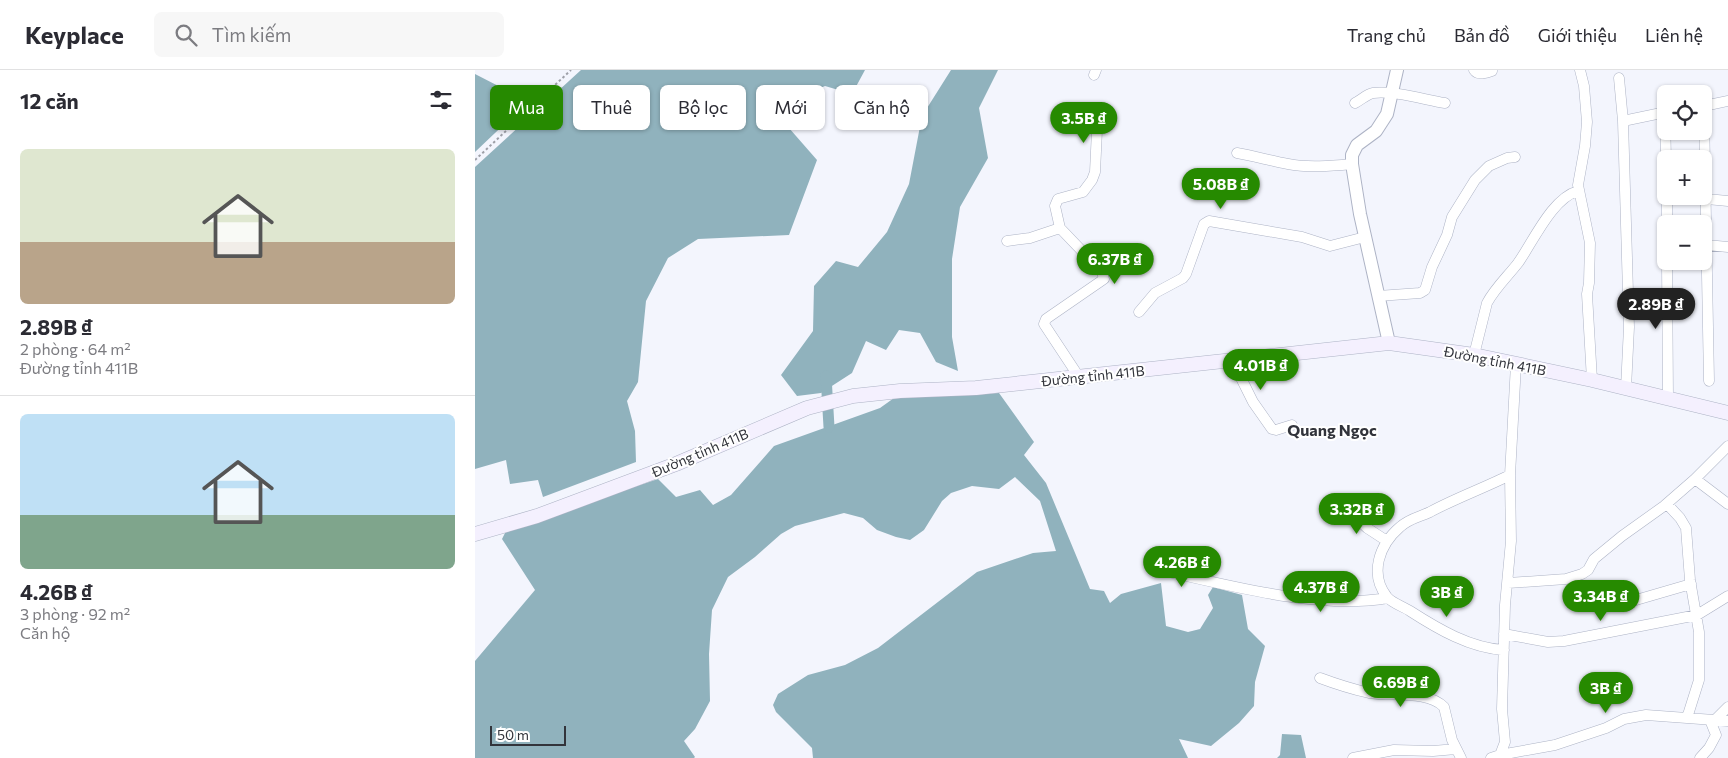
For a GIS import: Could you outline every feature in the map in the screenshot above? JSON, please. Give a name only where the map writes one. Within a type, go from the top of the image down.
[{"type":"main road","name":"Đường tỉnh 411B","points":[[475,534],[537,516],[676,464],[807,408],[853,396],[900,391],[976,388],[1389,343],[1475,355],[1592,380],[1728,414]]},
{"type":"street","points":[[1389,343],[1351,164],[1352,155],[1357,145],[1376,131],[1387,114],[1397,70]]},
{"type":"street","points":[[1474,70],[1480,74],[1492,71]]},
{"type":"street","points":[[1580,70],[1584,86],[1587,122],[1578,191],[1590,243],[1587,294],[1592,380]]},
{"type":"street","points":[[1619,78],[1623,121],[1629,327],[1626,388]]},
{"type":"street","points":[[1355,103],[1371,94],[1392,94],[1445,103]]},
{"type":"street","points":[[1712,104],[1728,101]]},
{"type":"street","points":[[1623,121],[1657,114]]},
{"type":"street","points":[[1079,377],[1044,324],[1046,319],[1104,279],[1102,272],[1060,228],[1055,202],[1058,199],[1083,192],[1092,180],[1095,172],[1097,130],[1107,116]]},
{"type":"street","points":[[1237,153],[1288,164],[1323,166],[1351,164]]},
{"type":"street","points":[[1378,296],[1421,293],[1425,290],[1432,267],[1447,235],[1451,217],[1475,180],[1489,166],[1507,158],[1515,157]]},
{"type":"street","points":[[1475,355],[1485,311],[1491,295],[1520,260],[1545,221],[1565,197],[1578,191]]},
{"type":"street","points":[[1712,199],[1728,201]]},
{"type":"street","points":[[1139,312],[1155,293],[1183,278],[1205,224],[1209,220],[1301,237],[1331,246],[1365,237]]},
{"type":"street","points":[[1007,241],[1030,238],[1060,228]]},
{"type":"street","points":[[1712,245],[1728,247]]},
{"type":"street","points":[[1667,270],[1668,399]]},
{"type":"street","points":[[1707,270],[1709,381]]},
{"type":"street","points":[[1232,360],[1253,402],[1272,429],[1281,429],[1292,425]]},
{"type":"street","points":[[1495,756],[1505,742],[1503,709],[1504,634],[1511,541],[1510,475],[1515,364]]},
{"type":"street","points":[[1508,583],[1559,580],[1582,574],[1588,570],[1594,560],[1622,536],[1667,504],[1728,446]]},
{"type":"street","points":[[1504,650],[1481,646],[1454,636],[1388,598],[1377,576],[1380,553],[1387,541],[1401,527],[1417,516],[1429,513],[1510,475]]},
{"type":"street","points":[[1695,479],[1728,504]]},
{"type":"street","points":[[1667,504],[1681,518],[1686,528],[1691,584],[1697,615],[1699,680],[1687,718]]},
{"type":"street","points":[[1345,506],[1367,528],[1387,541]]},
{"type":"street","points":[[1164,571],[1254,590],[1322,600],[1359,602],[1388,598]]},
{"type":"street","points":[[1636,600],[1691,584]]},
{"type":"street","points":[[1504,634],[1547,642],[1564,641],[1697,615],[1728,596]]},
{"type":"street","points":[[1320,678],[1345,688],[1371,693],[1423,697],[1436,700],[1444,707],[1452,740],[1459,754]]},
{"type":"street","points":[[1712,720],[1728,707]]},
{"type":"street","points":[[1495,756],[1555,745],[1606,728],[1624,719],[1646,714],[1728,721]]},
{"type":"street","points":[[1700,758],[1709,748],[1716,735],[1712,720]]},
{"type":"street","points":[[1353,758],[1394,750],[1459,754]]},
{"type":"path","points":[[475,160],[571,70]]},
{"type":"water","points":[[581,70],[865,70],[857,85],[835,85],[835,89],[825,85],[756,85],[756,130],[791,130],[817,160],[789,235],[698,239],[668,258],[646,301],[638,382],[627,401],[635,431],[636,462],[543,497],[538,480],[510,484],[506,460],[475,469],[475,167],[515,130],[563,130],[563,86]]},
{"type":"water","points":[[951,70],[998,70],[979,108],[988,158],[960,207],[952,259],[952,337],[958,371],[936,362],[920,333],[899,330],[886,350],[866,341],[852,373],[821,393],[797,396],[781,375],[813,331],[814,286],[836,261],[858,267],[887,232],[909,184],[919,130],[928,130],[928,106]]},
{"type":"water","points":[[475,74],[496,85],[490,85],[490,130],[498,130],[475,152]]},
{"type":"water","points":[[999,393],[1034,442],[1024,455],[1046,483],[1090,589],[1104,591],[1110,603],[1121,594],[1161,583],[1166,626],[1188,632],[1200,629],[1213,608],[1208,595],[1213,587],[1242,595],[1248,629],[1265,646],[1255,682],[1254,706],[1239,723],[1211,746],[1179,739],[1188,758],[813,758],[812,748],[776,712],[773,705],[778,694],[808,675],[845,665],[878,648],[977,572],[1033,553],[1056,551],[1040,501],[1015,477],[999,489],[972,486],[951,493],[942,501],[924,530],[910,540],[877,530],[863,518],[844,513],[795,526],[781,534],[728,577],[712,610],[709,654],[710,701],[695,729],[684,741],[694,758],[475,758],[475,661],[535,590],[502,539],[507,529],[658,479],[676,497],[700,490],[713,505],[731,495],[774,446],[880,408],[894,398]]},
{"type":"water","points":[[1282,734],[1301,735],[1306,758],[1277,758],[1280,755]]},
{"type":"waterway","points":[[826,376],[829,427]]},
{"type":"district","name":"Quang Ngọc","points":[[1332,430]]}]
